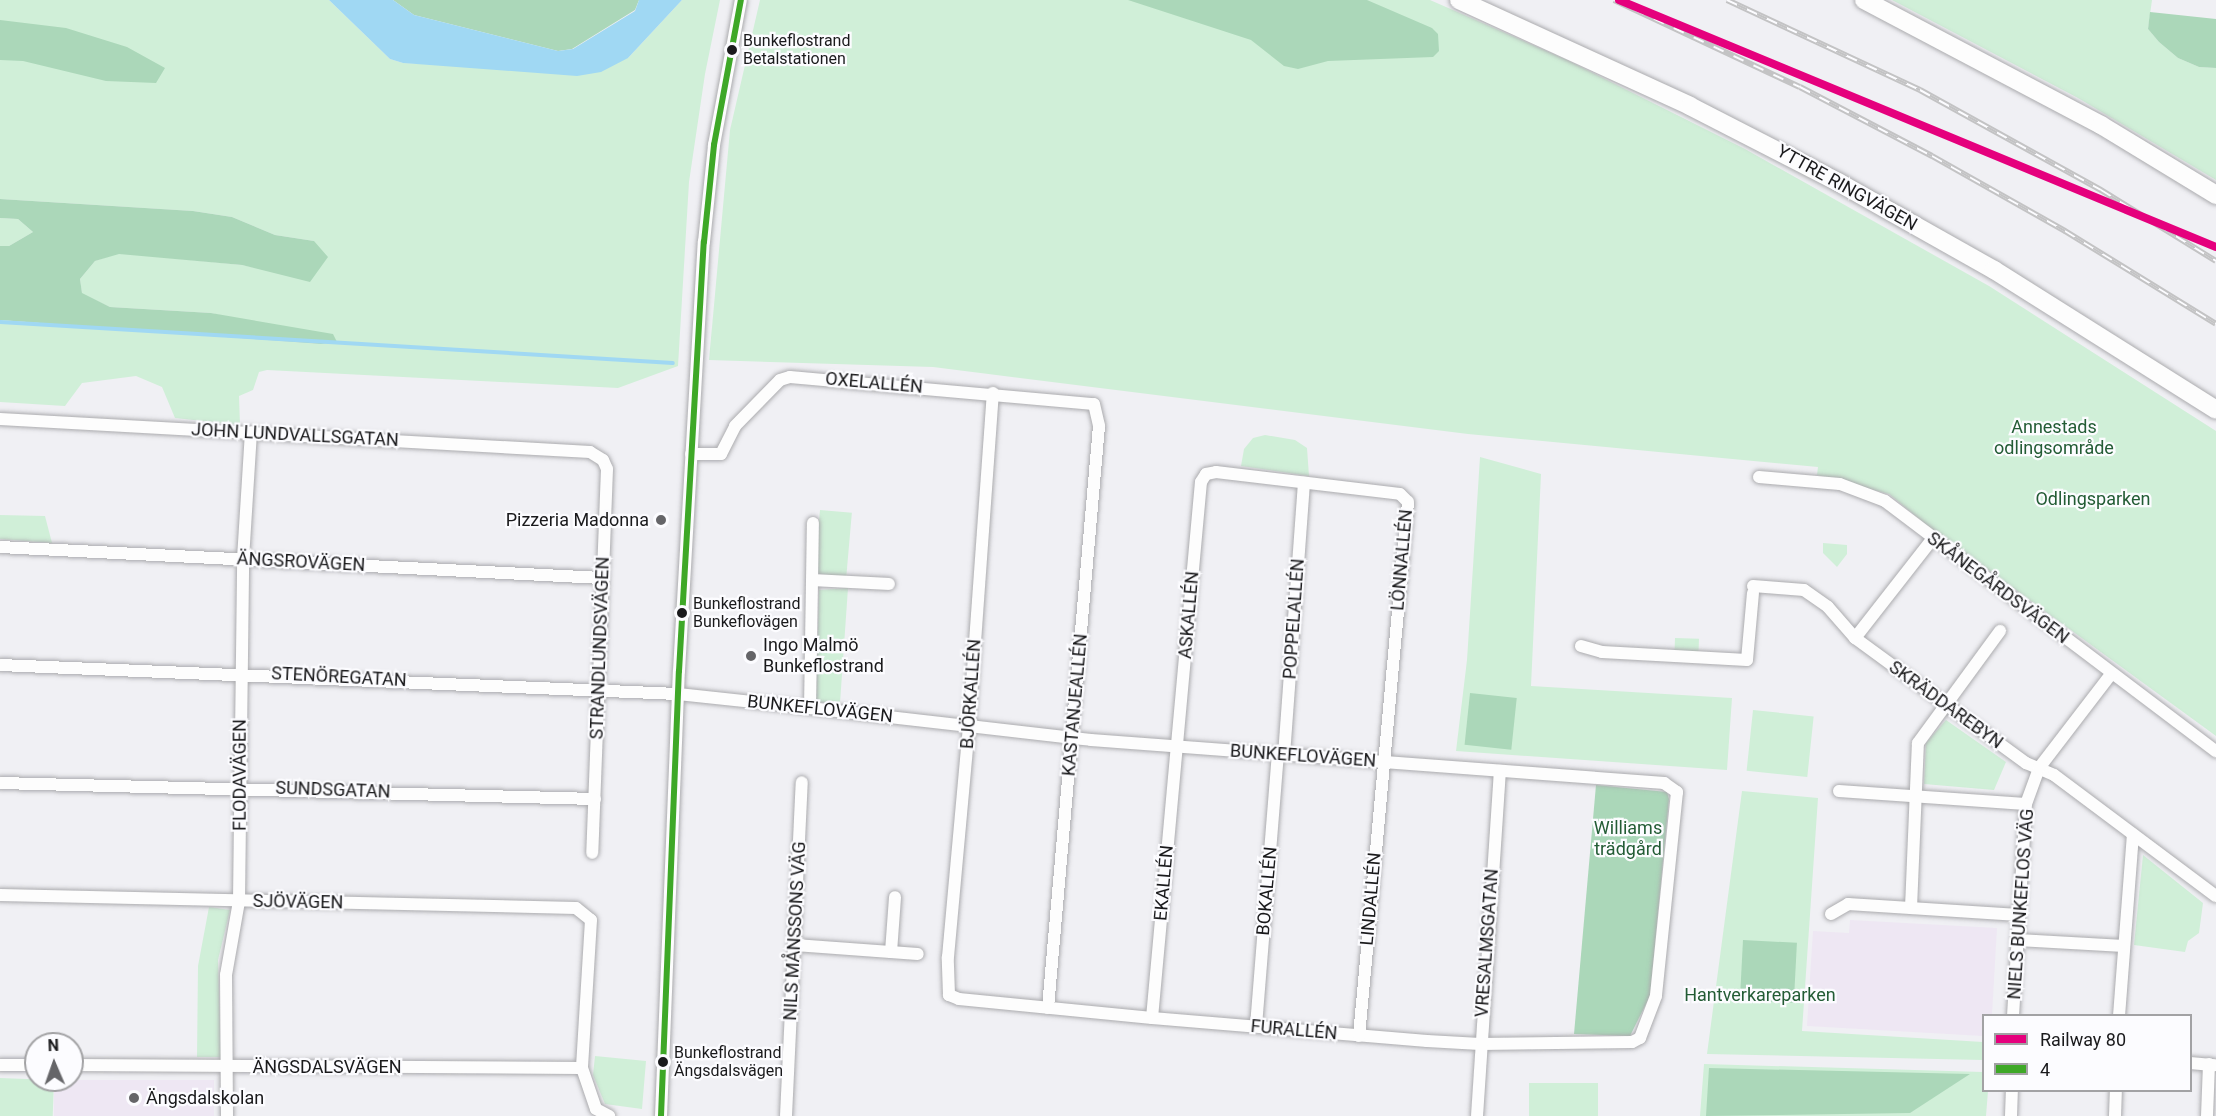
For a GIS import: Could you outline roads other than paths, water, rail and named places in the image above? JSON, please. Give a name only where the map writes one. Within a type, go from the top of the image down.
[{"type":"highway","name":"YTTRE RINGVÄGEN","points":[[1459,0],[1699,110],[1838,182],[1994,270],[2216,410]]},
{"type":"highway","points":[[1864,0],[2101,125],[2216,195]]},
{"type":"street","points":[[661,1116],[678,694],[697,350],[714,145],[741,0]]},
{"type":"street","name":"OXELALLÉN","points":[[691,454],[721,454],[735,426],[780,380],[790,377],[993,393],[1094,404]]},
{"type":"street","name":"BJÖRKALLÉN","points":[[949,995],[948,957],[969,726],[993,393]]},
{"type":"street","name":"KASTANJEALLÉN","points":[[1048,1008],[1099,426],[1094,404]]},
{"type":"street","name":"JOHN LUNDVALLSGATAN","points":[[0,420],[590,452]]},
{"type":"street","name":"FLODAVÄGEN","points":[[227,1116],[226,975],[239,901],[240,673],[243,559],[251,432]]},
{"type":"street","name":"STRANDLUNDSVÄGEN","points":[[590,452],[603,460],[607,469],[592,853]]},
{"type":"street","name":"LÖNNALLÉN","points":[[1201,482],[1206,474],[1216,472],[1400,494],[1408,502],[1383,762]]},
{"type":"street","name":"SKÅNEGÅRDSVÄGEN","points":[[1759,477],[1840,484],[1885,501],[2111,674],[2216,751]]},
{"type":"street","name":"ASKALLÉN","points":[[1177,748],[1201,482]]},
{"type":"street","name":"POPPELALLÉN","points":[[1281,755],[1304,483]]},
{"type":"street","points":[[810,708],[813,523]]},
{"type":"street","points":[[1855,638],[1933,538]]},
{"type":"street","name":"ÄNGSROVÄGEN","points":[[0,547],[602,578]]},
{"type":"street","points":[[813,580],[889,584]]},
{"type":"street","name":"SKRÄDDAREBYN","points":[[1581,646],[1602,652],[1747,660],[1753,590],[1804,590],[1828,607],[1855,638],[2026,763],[2039,768],[2216,896]]},
{"type":"street","points":[[1911,908],[1918,743],[2000,631]]},
{"type":"street","name":"STENÖREGATAN","points":[[0,665],[597,688],[678,694]]},
{"type":"street","name":"NIELS BUNKEFLOS VÄG","points":[[2013,1014],[2026,804],[2039,768],[2111,674]]},
{"type":"street","name":"BUNKEFLOVÄGEN","points":[[678,694],[1177,748],[1664,783],[1677,792],[1656,996],[1640,1038]]},
{"type":"street","name":"EKALLÉN","points":[[1152,1018],[1177,748]]},
{"type":"street","name":"BOKALLÉN","points":[[1256,1026],[1281,755]]},
{"type":"street","name":"LINDALLÉN","points":[[1359,1036],[1383,762]]},
{"type":"street","name":"VRESALMSGATAN","points":[[1477,1116],[1500,771]]},
{"type":"street","name":"NILS MÅNSSONS VÄG","points":[[786,1116],[802,782]]},
{"type":"street","name":"SUNDSGATAN","points":[[0,783],[239,787],[595,799]]},
{"type":"street","points":[[1839,791],[2026,804]]},
{"type":"street","points":[[2119,1014],[2133,835]]},
{"type":"street","name":"SJÖVÄGEN","points":[[0,895],[576,908],[591,920],[582,1068]]},
{"type":"street","points":[[891,952],[895,897]]},
{"type":"street","points":[[1831,914],[1848,904],[2019,915]]},
{"type":"street","points":[[2018,940],[2124,946]]},
{"type":"street","points":[[795,945],[918,954]]},
{"type":"street","name":"FURALLÉN","points":[[949,995],[1152,1018],[1480,1044],[1632,1042],[1640,1038]]},
{"type":"street","points":[[2192,1063],[2212,1064],[2207,1116]]},
{"type":"street","points":[[0,1065],[24,1065]]},
{"type":"street","name":"ÄNGSDALSVÄGEN","points":[[84,1065],[582,1068]]},
{"type":"street","points":[[582,1068],[593,1112],[609,1116]]},
{"type":"street","points":[[2010,1116],[2012,1092]]},
{"type":"street","points":[[2115,1116],[2116,1092]]},
{"type":"water","points":[[329,0],[393,0],[414,15],[558,51],[573,49],[635,11],[639,0],[682,0],[628,58],[601,72],[577,76],[403,63],[390,59]]},
{"type":"waterway","points":[[0,322],[673,363]]},
{"type":"railway","points":[[1614,0],[1800,87],[1932,156],[2065,231],[2216,324]]},
{"type":"railway","points":[[1727,0],[1920,90],[2101,190],[2216,261]]},
{"type":"rail line","name":"80","points":[[1619,0],[2216,247]]},
{"type":"place","name":"Bunkeflostrand Betalstationen","points":[[732,50]]},
{"type":"place","name":"Pizzeria Madonna","points":[[661,520]]},
{"type":"place","name":"Bunkeflostrand Bunkeflovägen","points":[[682,613]]},
{"type":"place","name":"Ingo Malmö Bunkeflostrand","points":[[751,656]]},
{"type":"place","name":"Bunkeflostrand Ängsdalsvägen","points":[[663,1062]]},
{"type":"place","name":"Ängsdalskolan","points":[[134,1098]]},
{"type":"park label","name":"Annestads odlingsområde","points":[[2054,438]]},
{"type":"park label","name":"Odlingsparken","points":[[2093,499]]},
{"type":"park label","name":"Williams trädgård","points":[[1628,839]]},
{"type":"park label","name":"Hantverkareparken","points":[[1760,995]]}]
